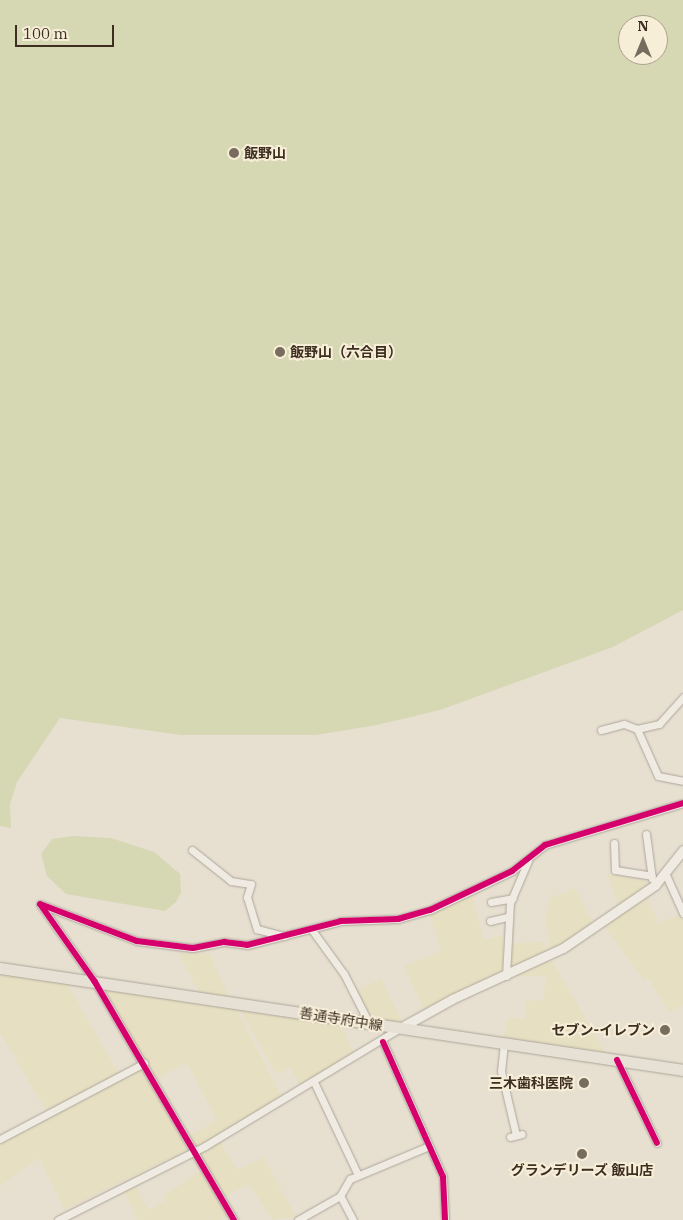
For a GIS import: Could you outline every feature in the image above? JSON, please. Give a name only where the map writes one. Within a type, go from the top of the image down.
[{"type":"main road","name":"善通寺府中線","points":[[0,968],[683,1070]]},
{"type":"street","points":[[601,730],[624,724],[637,729],[659,724],[683,697]]},
{"type":"street","points":[[637,729],[658,776],[683,781]]},
{"type":"street","points":[[234,1220],[95,982],[40,904],[153,944],[193,948],[224,942],[246,945],[312,930],[341,921],[398,919],[430,910],[528,861],[554,842],[683,803]]},
{"type":"street","points":[[646,834],[653,886]]},
{"type":"street","points":[[614,843],[615,870],[652,876]]},
{"type":"street","points":[[192,850],[231,881],[251,884],[247,897],[257,929],[284,936]]},
{"type":"street","points":[[58,1220],[194,1152],[383,1042],[400,1028],[550,956],[653,886],[666,874],[683,850]]},
{"type":"street","points":[[506,976],[508,917],[513,898],[528,861]]},
{"type":"street","points":[[666,874],[683,912]]},
{"type":"street","points":[[491,902],[513,898]]},
{"type":"street","points":[[490,921],[508,917]]},
{"type":"street","points":[[312,930],[344,974],[369,1024]]},
{"type":"street","points":[[383,1042],[428,1147],[443,1177],[445,1220]]},
{"type":"street","points":[[504,1043],[501,1071],[516,1136]]},
{"type":"street","points":[[617,1060],[657,1143]]},
{"type":"street","points":[[0,1139],[144,1063]]},
{"type":"street","points":[[314,1082],[358,1174]]},
{"type":"street","points":[[298,1220],[340,1196],[358,1174],[428,1147]]},
{"type":"street","points":[[340,1196],[353,1220]]},
{"type":"shaded area","points":[[607,874],[645,880],[648,885],[618,905]]},
{"type":"shaded area","points":[[575,888],[593,924],[551,951],[545,920],[549,898]]},
{"type":"shaded area","points":[[472,894],[483,940],[503,936],[503,971],[423,1009],[404,966],[441,951],[430,915]]},
{"type":"shaded area","points":[[646,896],[659,923],[680,914],[683,920],[683,1005],[669,1012],[648,978],[644,980],[603,925]]},
{"type":"shaded area","points":[[545,942],[545,955],[508,971],[507,944]]},
{"type":"shaded area","points":[[178,953],[209,953],[228,995],[225,998],[200,995]]},
{"type":"shaded area","points":[[551,959],[606,1054],[502,1040],[508,1018],[525,1019],[526,1001],[544,1000],[545,976],[516,976]]},
{"type":"shaded area","points":[[0,973],[67,983],[119,1074],[46,1111],[0,1033]]},
{"type":"shaded area","points":[[381,978],[402,1022],[369,1020],[354,992]]},
{"type":"shaded area","points":[[101,988],[235,1006],[281,1096],[195,1149],[187,1137],[217,1120],[187,1063],[157,1079]]},
{"type":"shaded area","points":[[239,1008],[340,1023],[354,1053],[300,1085],[290,1067],[276,1074]]},
{"type":"shaded area","points":[[142,1067],[187,1150],[65,1210],[39,1158],[0,1186],[0,1143]]},
{"type":"shaded area","points":[[219,1140],[237,1170],[264,1157],[296,1217],[272,1220],[249,1184],[224,1197],[198,1153]]},
{"type":"shaded area","points":[[203,1169],[229,1216],[220,1220],[137,1220],[123,1190],[135,1185],[148,1210],[165,1201],[163,1196]]},
{"type":"green space","points":[[0,0],[683,0],[683,610],[613,647],[440,710],[377,725],[316,735],[181,735],[60,718],[17,782],[10,804],[11,828],[0,826]]},
{"type":"green space","points":[[73,836],[111,838],[154,852],[180,874],[181,892],[176,902],[165,911],[66,894],[47,876],[41,854],[52,839]]},
{"type":"cycle path","points":[[234,1220],[95,982],[40,904],[137,941],[193,948],[224,942],[247,945],[341,921],[398,919],[430,910],[512,871],[545,845],[683,803]]},
{"type":"cycle path","points":[[383,1042],[443,1177],[445,1220]]},
{"type":"cycle path","points":[[617,1060],[657,1143]]},
{"type":"place","name":"飯野山","points":[[234,153]]},
{"type":"place","name":"飯野山（六合目）","points":[[280,352]]},
{"type":"place","name":"セブン-イレブン","points":[[665,1030]]},
{"type":"place","name":"三木歯科医院","points":[[584,1083]]},
{"type":"place","name":"グランデリーズ 飯山店","points":[[582,1154]]}]
